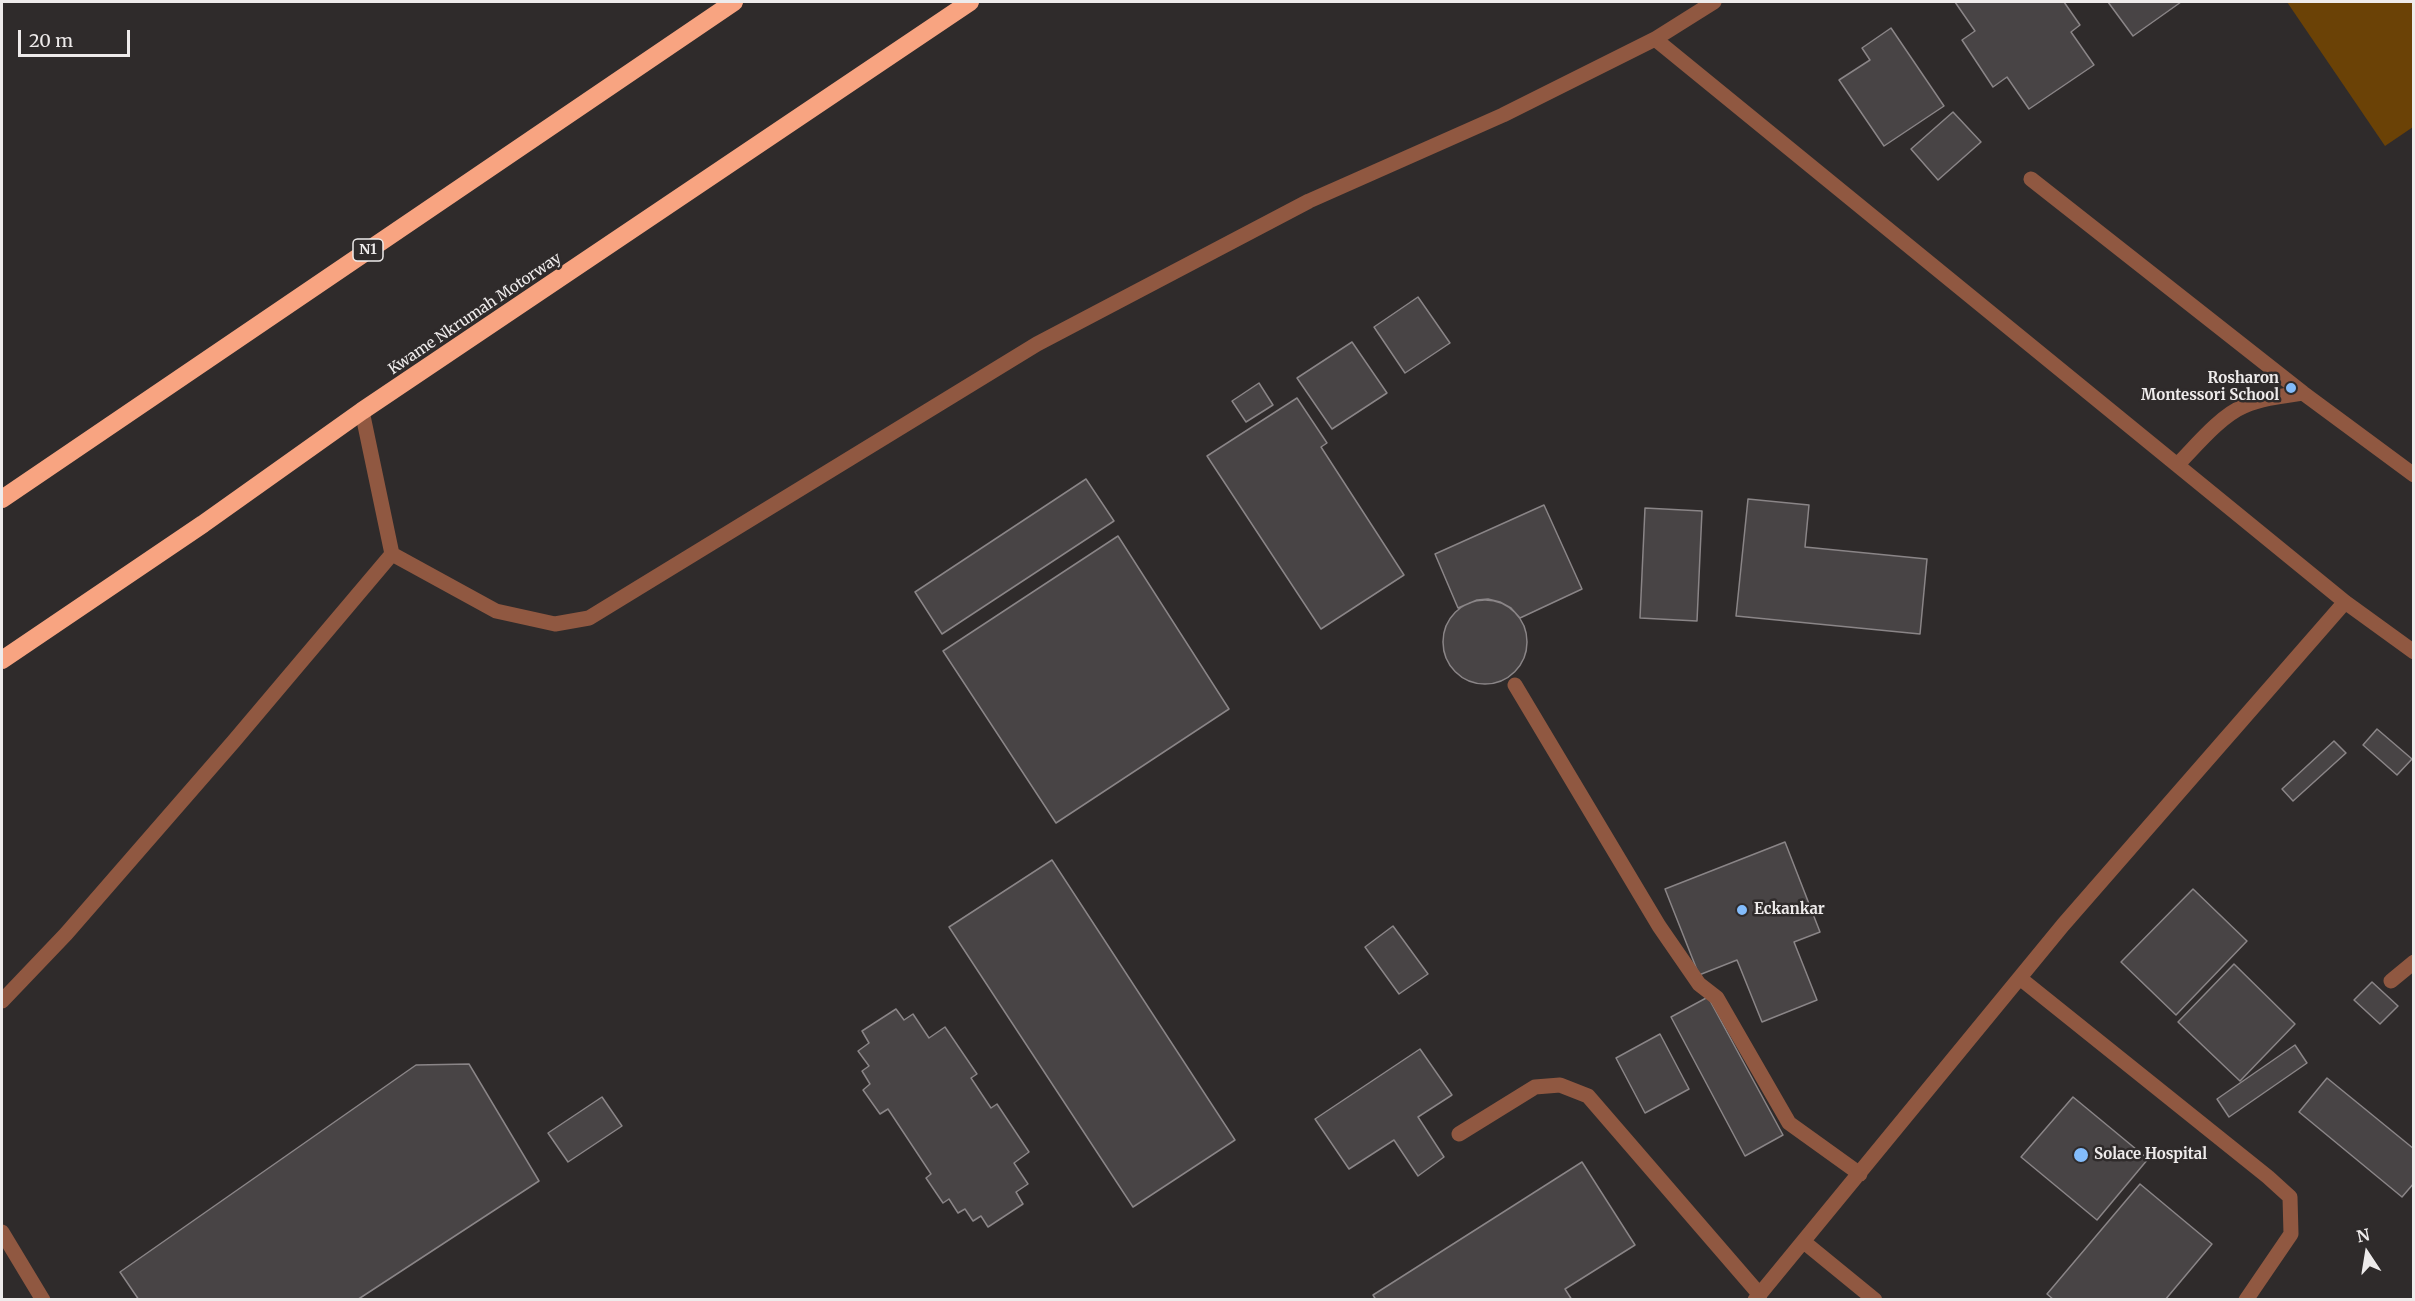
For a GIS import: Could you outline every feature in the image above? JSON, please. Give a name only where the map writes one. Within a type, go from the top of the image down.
[{"type":"highway","name":"N1","points":[[2,499],[734,2]]},
{"type":"highway","name":"Kwame Nkrumah Motorway","points":[[2,660],[203,524],[362,411],[970,2]]},
{"type":"street","points":[[362,411],[392,554],[496,611],[555,624],[589,618],[1037,344],[1308,201],[1503,115],[1655,39],[1714,2]]},
{"type":"street","points":[[1655,39],[2345,602],[2414,652]]},
{"type":"street","points":[[2031,179],[2303,393],[2414,475]]},
{"type":"street","points":[[2177,465],[2229,415],[2242,407],[2264,400],[2303,393]]},
{"type":"street","points":[[2,1001],[66,934],[234,741],[392,554]]},
{"type":"street","points":[[1459,1134],[1535,1087],[1560,1085],[1588,1096],[1758,1297],[2063,925],[2345,602]]},
{"type":"street","points":[[1515,685],[1659,926],[1699,984],[1717,998],[1789,1123],[1860,1174]]},
{"type":"street","points":[[2391,981],[2414,962]]},
{"type":"street","points":[[2021,978],[2290,1197],[2291,1234],[2246,1299]]},
{"type":"street","points":[[2,1232],[43,1299]]},
{"type":"street","points":[[1804,1242],[1875,1299]]},
{"type":"shaded area","points":[[2287,2],[2413,2],[2413,127],[2385,146]]},
{"type":"building","points":[[1955,2],[2064,2],[2080,25],[2071,32],[2094,65],[2029,109],[2007,77],[1993,87],[1962,40],[1975,31]]},
{"type":"building","points":[[2108,2],[2181,2],[2133,36]]},
{"type":"building","points":[[1891,28],[1944,106],[1884,146],[1839,80],[1870,60],[1862,48]]},
{"type":"building","points":[[1953,112],[1981,142],[1938,180],[1911,149]]},
{"type":"building","points":[[1418,297],[1450,343],[1405,373],[1374,327]]},
{"type":"building","points":[[1352,342],[1387,393],[1332,429],[1297,378]]},
{"type":"building","points":[[1259,383],[1273,405],[1246,422],[1232,401]]},
{"type":"building","points":[[1297,398],[1327,443],[1321,447],[1404,575],[1321,629],[1207,456]]},
{"type":"building","points":[[1086,479],[1114,521],[942,634],[915,592]]},
{"type":"building","points":[[1748,499],[1809,505],[1805,547],[1927,559],[1920,634],[1736,616]]},
{"type":"building","points":[[1544,505],[1582,589],[1520,618],[1511,608],[1488,599],[1477,600],[1458,608],[1435,554]]},
{"type":"building","points":[[1645,508],[1702,511],[1697,621],[1640,618]]},
{"type":"building","points":[[1118,536],[1229,709],[1056,823],[943,651]]},
{"type":"building","points":[[1485,600],[1501,603],[1515,612],[1524,626],[1527,642],[1524,658],[1515,672],[1501,681],[1485,684],[1469,681],[1455,672],[1446,658],[1443,642],[1446,626],[1455,612],[1469,603]]},
{"type":"building","points":[[2377,729],[2412,759],[2397,775],[2363,745]]},
{"type":"building","points":[[2334,741],[2346,753],[2293,801],[2282,789]]},
{"type":"building","name":"Eckankar","points":[[1785,842],[1820,932],[1794,942],[1817,1000],[1762,1022],[1737,960],[1699,975],[1665,889]]},
{"type":"building","points":[[1052,860],[1235,1140],[1133,1207],[949,927]]},
{"type":"building","points":[[2193,889],[2247,941],[2176,1015],[2121,962]]},
{"type":"building","points":[[1393,926],[1428,974],[1399,994],[1365,947]]},
{"type":"building","points":[[2234,964],[2295,1024],[2240,1081],[2178,1022]]},
{"type":"building","points":[[2372,982],[2398,1006],[2380,1024],[2354,1000]]},
{"type":"building","points":[[1708,997],[1783,1135],[1745,1156],[1671,1017]]},
{"type":"building","points":[[896,1009],[904,1020],[913,1014],[929,1038],[945,1027],[977,1074],[971,1078],[991,1108],[997,1104],[1029,1152],[1014,1163],[1028,1184],[1016,1192],[1023,1204],[988,1227],[981,1216],[973,1221],[965,1209],[958,1213],[949,1199],[943,1203],[926,1178],[931,1174],[888,1109],[880,1114],[863,1090],[870,1084],[862,1071],[869,1066],[858,1051],[869,1043],[862,1031]]},
{"type":"building","points":[[1660,1034],[1689,1089],[1645,1113],[1616,1058]]},
{"type":"building","points":[[2295,1045],[2307,1063],[2229,1117],[2217,1099]]},
{"type":"building","points":[[1420,1049],[1452,1095],[1418,1117],[1444,1157],[1418,1176],[1394,1140],[1349,1169],[1315,1119]]},
{"type":"building","points":[[469,1064],[539,1181],[357,1300],[139,1300],[120,1272],[416,1065]]},
{"type":"building","points":[[2327,1078],[2414,1149],[2414,1183],[2402,1197],[2299,1112]]},
{"type":"building","points":[[602,1097],[622,1126],[568,1162],[548,1133]]},
{"type":"building","points":[[2073,1097],[2148,1159],[2097,1220],[2021,1157]]},
{"type":"building","points":[[1582,1162],[1635,1245],[1565,1289],[1572,1300],[1376,1300],[1373,1295]]},
{"type":"building","points":[[2140,1184],[2212,1244],[2165,1300],[2054,1300],[2047,1294]]},
{"type":"place","name":"Rosharon Montessori School","points":[[2291,388]]},
{"type":"place","name":"Eckankar","points":[[1742,910]]},
{"type":"place","name":"Solace Hospital","points":[[2081,1155]]}]
